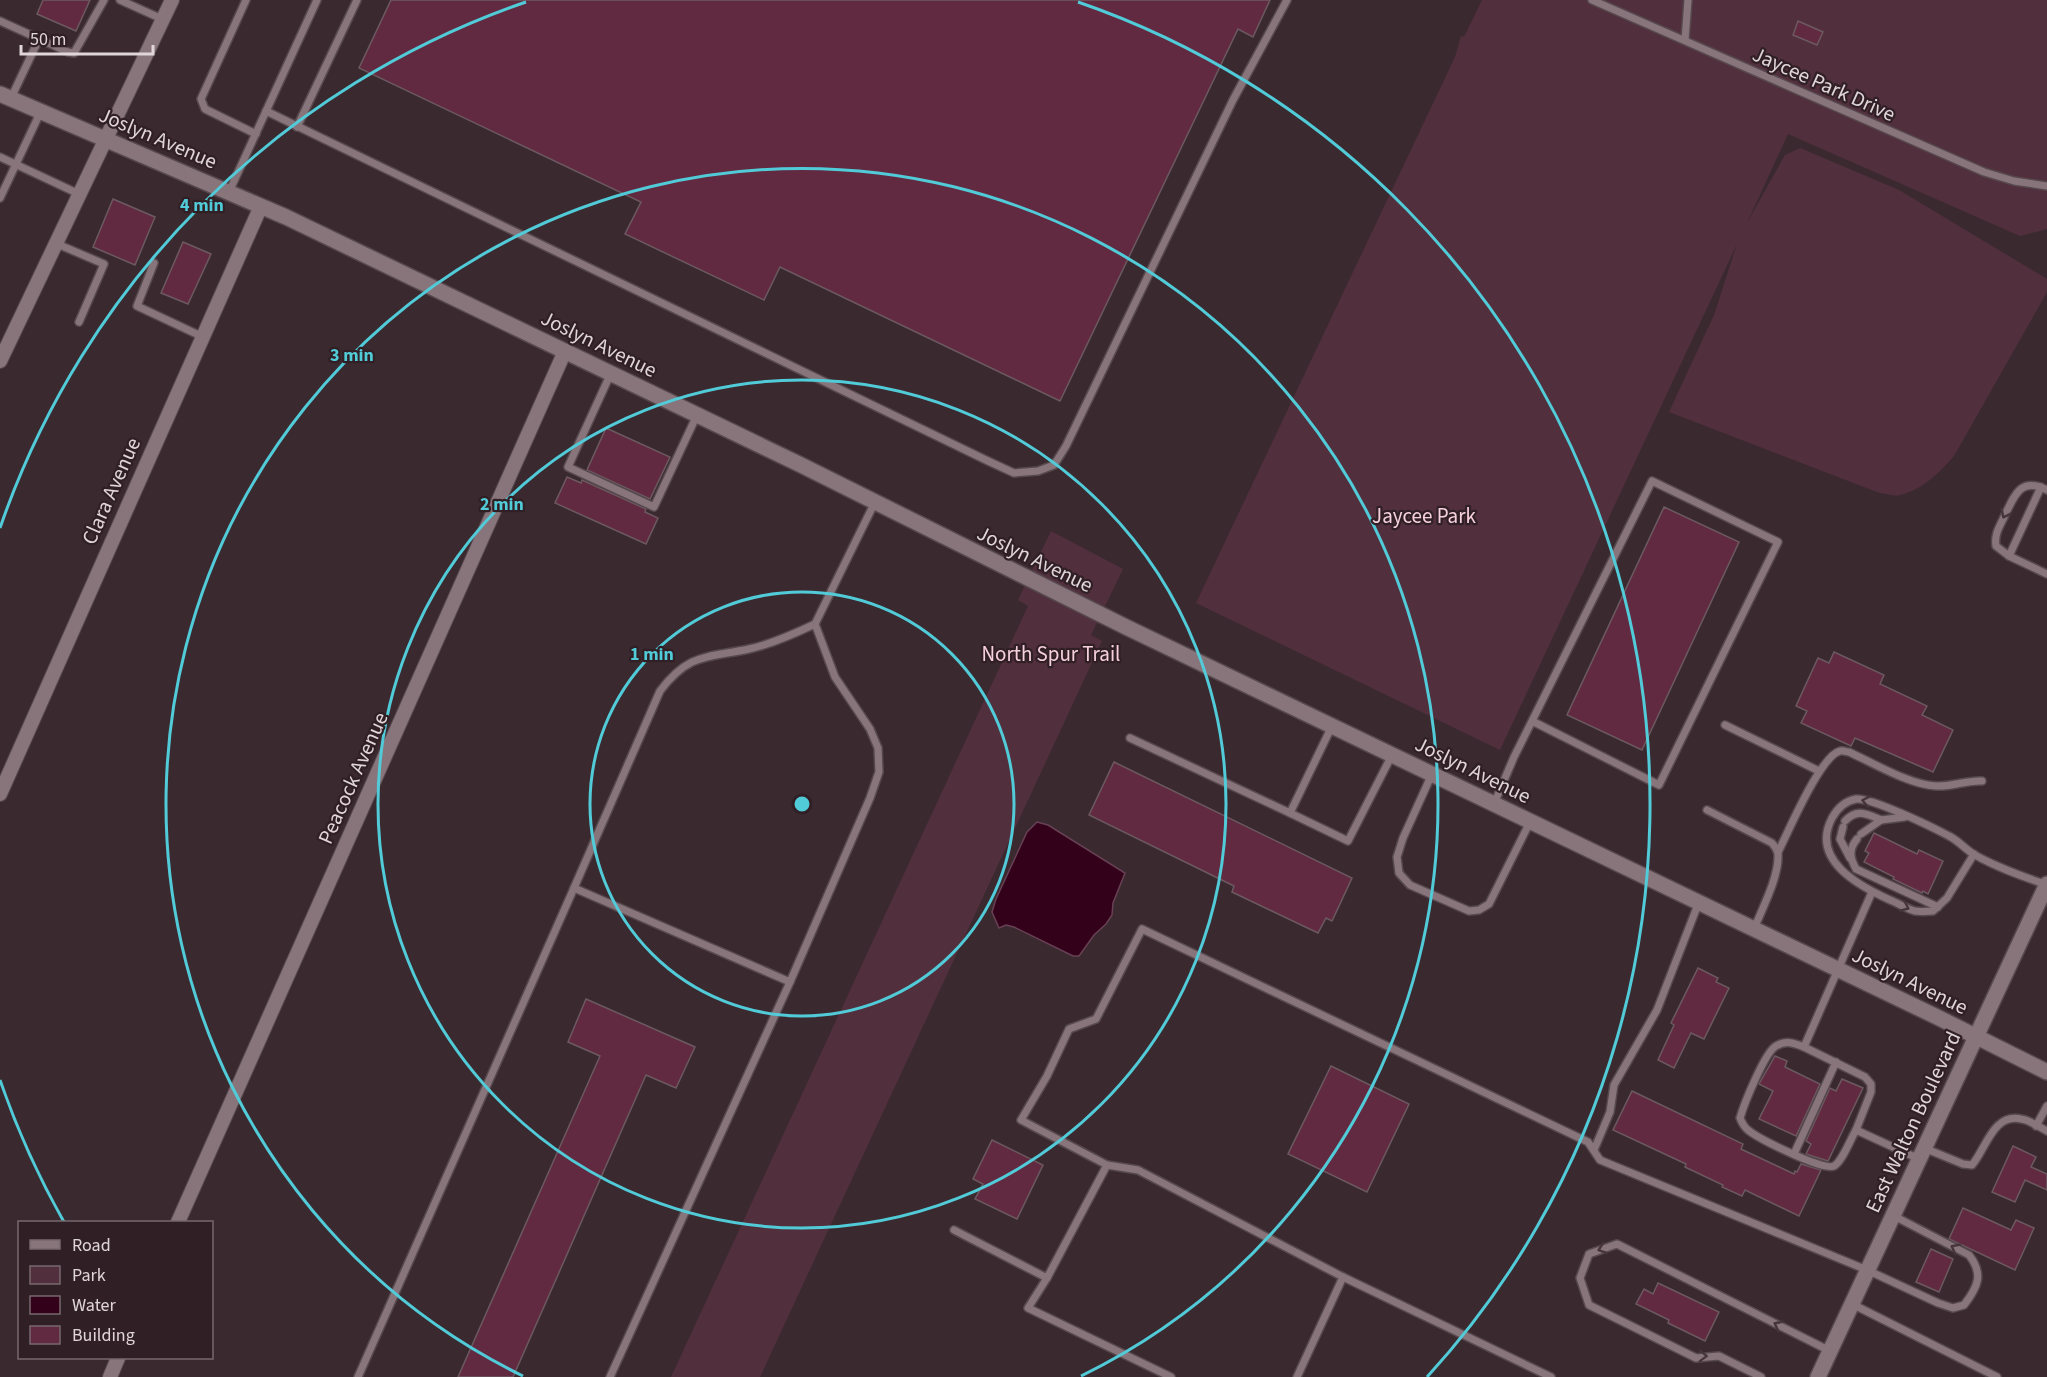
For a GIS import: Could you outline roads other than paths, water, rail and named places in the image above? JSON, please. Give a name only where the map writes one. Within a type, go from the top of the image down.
[{"type":"main road","name":"Joslyn Avenue","points":[[6,96],[261,206],[565,351],[1126,627],[2047,1072]]},
{"type":"main road","name":"East Walton Boulevard","points":[[1818,1377],[2047,884]]},
{"type":"street","points":[[0,361],[172,0]]},
{"type":"street","name":"Clara Avenue","points":[[0,794],[261,206]]},
{"type":"street","name":"Peacock Avenue","points":[[178,1221],[565,351]]},
{"type":"street","points":[[110,1377],[118,1359]]},
{"type":"lane","points":[[0,21],[74,53],[104,0]]},
{"type":"lane","points":[[120,0],[162,19]]},
{"type":"lane","points":[[246,0],[201,99],[205,109],[256,134]]},
{"type":"lane","points":[[229,192],[317,0]]},
{"type":"lane","points":[[297,127],[357,0]]},
{"type":"lane","points":[[266,111],[988,462],[1014,472],[1038,471],[1054,465],[1066,446],[1233,100],[1287,0]]},
{"type":"lane","name":"Jaycee Park Drive","points":[[1592,0],[1604,2],[1984,172],[2014,181],[2047,186]]},
{"type":"lane","points":[[1685,40],[1688,0]]},
{"type":"lane","points":[[6,96],[39,39]]},
{"type":"lane","points":[[0,198],[41,111]]},
{"type":"lane","points":[[0,157],[79,194]]},
{"type":"lane","points":[[55,243],[104,264],[79,322]]},
{"type":"lane","points":[[154,263],[136,306],[203,337]]},
{"type":"lane","points":[[611,373],[568,467],[654,507],[698,415]]},
{"type":"lane","points":[[1494,804],[1532,721],[1652,481],[1778,542],[1659,785],[1532,721]]},
{"type":"lane","points":[[2009,556],[2044,489],[2027,486],[2016,492],[1995,536],[1996,546],[2009,556],[2047,574]]},
{"type":"lane","points":[[357,1377],[660,691],[672,676],[688,663],[709,655],[751,649],[790,636],[815,624],[874,502]]},
{"type":"lane","points":[[610,1377],[790,982],[870,798],[879,772],[878,748],[870,729],[835,677],[815,624]]},
{"type":"lane","points":[[1725,725],[1819,771]]},
{"type":"lane","points":[[1290,813],[1332,726]]},
{"type":"lane","points":[[1131,738],[1348,841],[1392,755]]},
{"type":"lane","points":[[1754,929],[1771,885],[1778,852],[1819,771],[1839,751],[1849,752],[1921,784],[1945,786],[1961,781],[1982,781]]},
{"type":"lane","points":[[1432,774],[1403,838],[1397,857],[1399,873],[1410,885],[1469,911],[1479,910],[1489,904],[1530,821]]},
{"type":"lane","points":[[1974,854],[1947,898],[1938,907],[1933,911],[1916,911],[1872,892],[1843,872],[1827,848],[1827,835],[1832,819],[1841,806],[1857,799],[1880,804],[1950,837],[1974,854],[2005,870],[2047,884]]},
{"type":"lane","points":[[1707,810],[1772,843],[1778,852]]},
{"type":"lane","points":[[1881,820],[1858,812],[1850,815],[1844,824],[1840,839],[1856,869],[1938,907]]},
{"type":"lane","points":[[1850,859],[1852,846],[1859,836],[1881,820],[1907,817]]},
{"type":"lane","points":[[574,888],[790,982]]},
{"type":"lane","points":[[1804,1047],[1872,892]]},
{"type":"lane","points":[[1594,1150],[1610,1112],[1614,1085],[1657,1010],[1699,902]]},
{"type":"lane","points":[[1551,1377],[1343,1277],[1138,1170],[1107,1165],[1021,1120],[1047,1076],[1070,1029],[1096,1019],[1142,929],[1588,1142],[1600,1160],[1953,1308],[1964,1305],[1971,1296],[1979,1276],[1976,1263],[1969,1255],[1893,1216]]},
{"type":"lane","points":[[1788,1041],[1804,1047],[1865,1077],[1871,1084],[1871,1092],[1856,1130],[1839,1162],[1832,1167],[1822,1166],[1750,1132],[1740,1118],[1768,1053],[1775,1046],[1788,1041]]},
{"type":"lane","points":[[1794,1154],[1836,1062]]},
{"type":"lane","points":[[2036,1126],[2047,1106]]},
{"type":"lane","points":[[1856,1130],[1921,1154],[1972,1165],[1998,1124],[2010,1118],[2022,1119],[2047,1131]]},
{"type":"lane","points":[[1107,1165],[1047,1278],[1028,1308],[1171,1377]]},
{"type":"lane","points":[[954,1230],[1047,1278]]},
{"type":"lane","points":[[1761,1377],[1719,1356],[1696,1358],[1588,1305],[1580,1278],[1589,1254],[1617,1244],[1830,1351]]},
{"type":"lane","points":[[1297,1377],[1343,1277]]},
{"type":"lane","points":[[1852,1303],[1997,1377]]},
{"type":"water","points":[[1037,822],[1048,825],[1125,873],[1113,903],[1112,915],[1079,956],[1073,956],[1014,927],[1006,925],[999,928],[992,912],[1027,832]]},
{"type":"park label","name":"Jaycee Park","points":[[1424,516]]},
{"type":"park label","name":"North Spur Trail","points":[[1051,654]]}]
